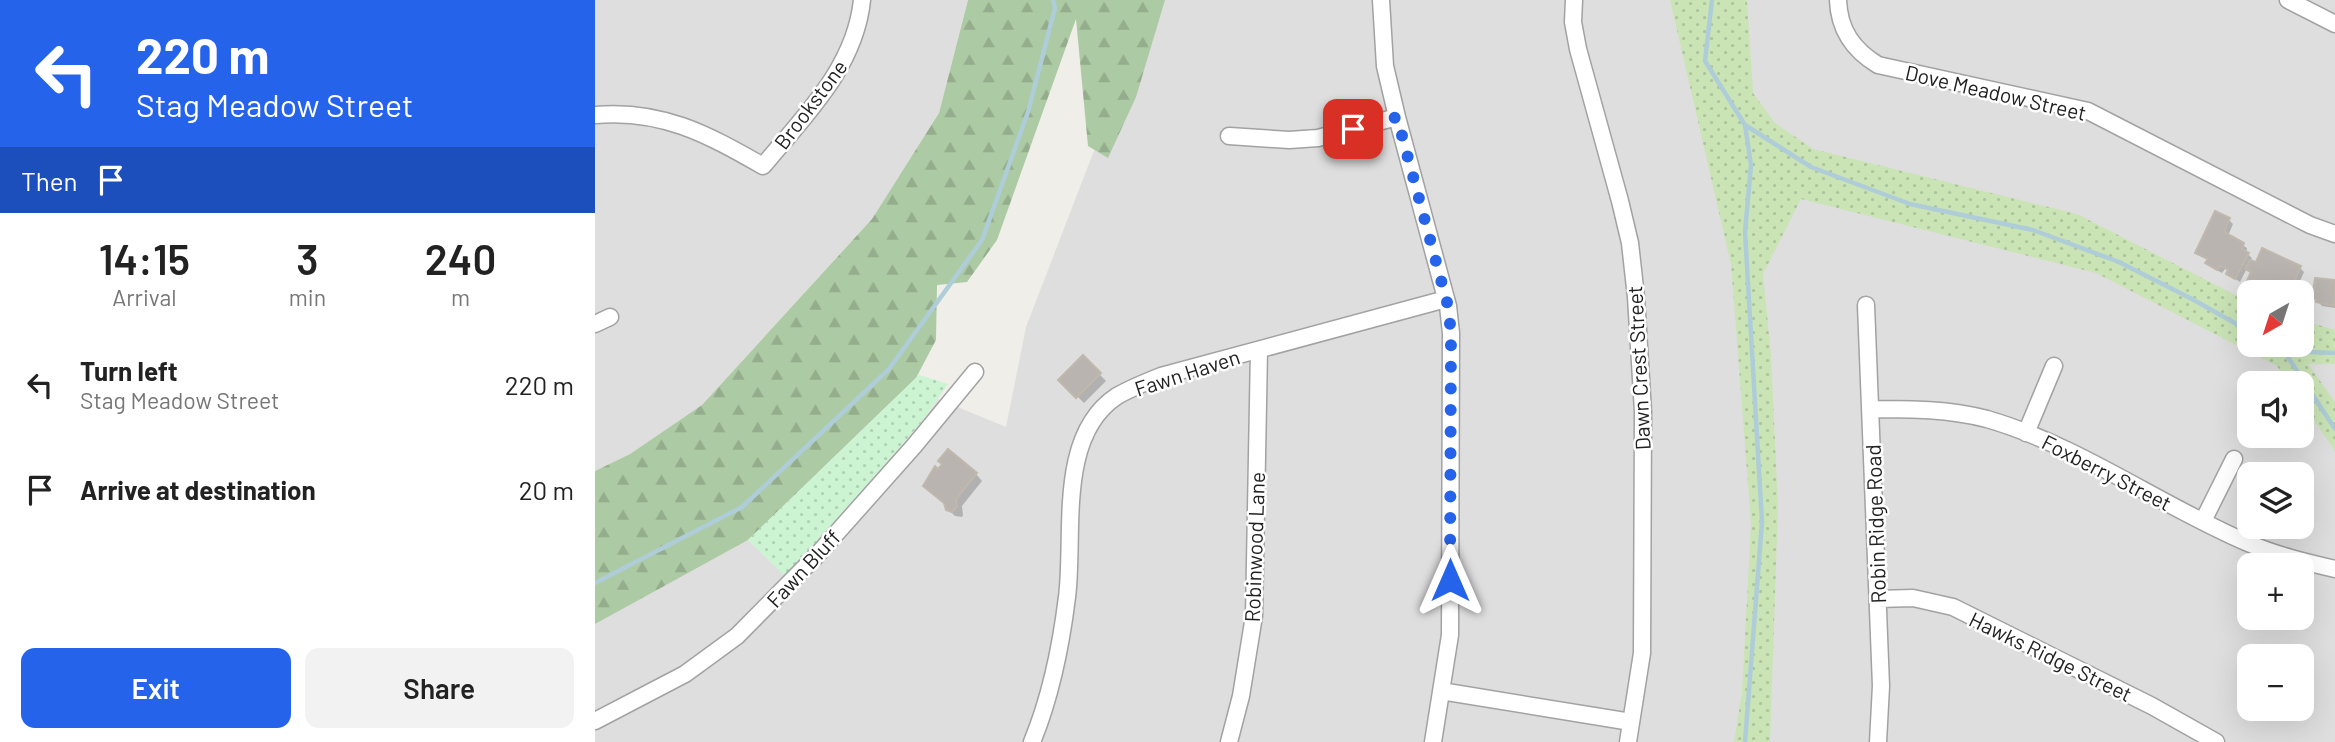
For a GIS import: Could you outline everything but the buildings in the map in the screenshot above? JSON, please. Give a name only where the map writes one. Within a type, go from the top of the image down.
[{"type":"street","name":"Brookstone","points":[[595,115],[630,114],[673,122],[715,138],[763,166],[837,74],[852,44],[862,0]]},
{"type":"street","points":[[1381,0],[1385,66],[1446,299],[1451,333],[1450,621],[1433,742]]},
{"type":"street","name":"Dawn Crest Street","points":[[1574,0],[1573,22],[1578,49],[1630,243],[1636,297],[1643,412],[1642,653],[1628,742]]},
{"type":"street","name":"Dove Meadow Street","points":[[1838,0],[1847,38],[1860,54],[1878,65],[2088,110],[2310,225],[2335,234]]},
{"type":"street","points":[[2288,0],[2335,24]]},
{"type":"street","points":[[1229,136],[1289,140],[1318,138],[1397,117]]},
{"type":"street","name":"Fawn Haven","points":[[1032,742],[1044,713],[1058,656],[1067,596],[1072,478],[1090,426],[1116,397],[1161,376],[1446,299]]},
{"type":"street","name":"Robin Ridge Road","points":[[1866,305],[1881,686],[1878,742]]},
{"type":"street","points":[[595,324],[610,317]]},
{"type":"street","name":"Robinwood Lane","points":[[1229,742],[1241,695],[1254,615],[1259,350]]},
{"type":"street","points":[[2027,433],[2054,366]]},
{"type":"street","name":"Fawn Bluff","points":[[595,722],[685,674],[737,636],[818,554],[914,446],[975,372]]},
{"type":"street","name":"Foxberry Street","points":[[1871,410],[1919,409],[1952,412],[1985,419],[2027,433],[2063,448],[2247,543],[2280,555],[2335,569]]},
{"type":"street","points":[[2203,521],[2234,459]]},
{"type":"street","name":"Hawks Ridge Street","points":[[1878,599],[1913,598],[1953,607],[2152,706],[2216,742]]},
{"type":"street","points":[[1441,691],[1631,722]]},
{"type":"shaded area","points":[[595,0],[968,0],[939,113],[872,219],[702,405],[630,454],[595,471]]},
{"type":"shaded area","points":[[1133,0],[2335,0],[2335,742],[595,742],[595,623],[748,540],[787,577],[924,420],[938,399],[1006,427],[1026,327],[1112,104]]},
{"type":"green space","points":[[968,0],[1165,0],[1136,97],[1108,158],[1088,146],[1076,19],[997,240],[967,282],[937,285],[936,340],[916,378],[748,540],[595,624],[595,471],[630,454],[702,405],[872,219],[939,113]]},
{"type":"green space","points":[[1670,0],[1747,0],[1753,93],[1775,123],[1813,149],[2077,214],[2237,296],[2237,345],[2096,273],[1801,199],[1763,274],[1771,355],[1778,507],[1770,742],[1734,742],[1742,693],[1751,523],[1731,264]]},
{"type":"green space","points":[[2314,324],[2335,330],[2335,364],[2308,364],[2313,371],[2281,371],[2277,366],[2259,357],[2314,357]]},
{"type":"green space","points":[[2314,372],[2335,402],[2335,451],[2314,421]]},
{"type":"green space","points":[[919,375],[948,384],[924,419],[787,578],[748,540]]},
{"type":"waterway","points":[[595,583],[742,507],[889,369],[982,240],[1028,112],[1055,8],[1053,0]]},
{"type":"waterway","points":[[1712,0],[1705,61],[1745,125],[1811,167],[1910,204],[2033,230],[2119,262],[2237,324]]},
{"type":"waterway","points":[[1745,125],[1751,165],[1745,232],[1762,522],[1745,742]]},
{"type":"waterway","points":[[2314,352],[2335,353]]},
{"type":"waterway","points":[[2288,357],[2335,429]]},
{"type":"route","points":[[1353,129],[1397,117],[1448,306],[1451,333],[1450,580]]}]
